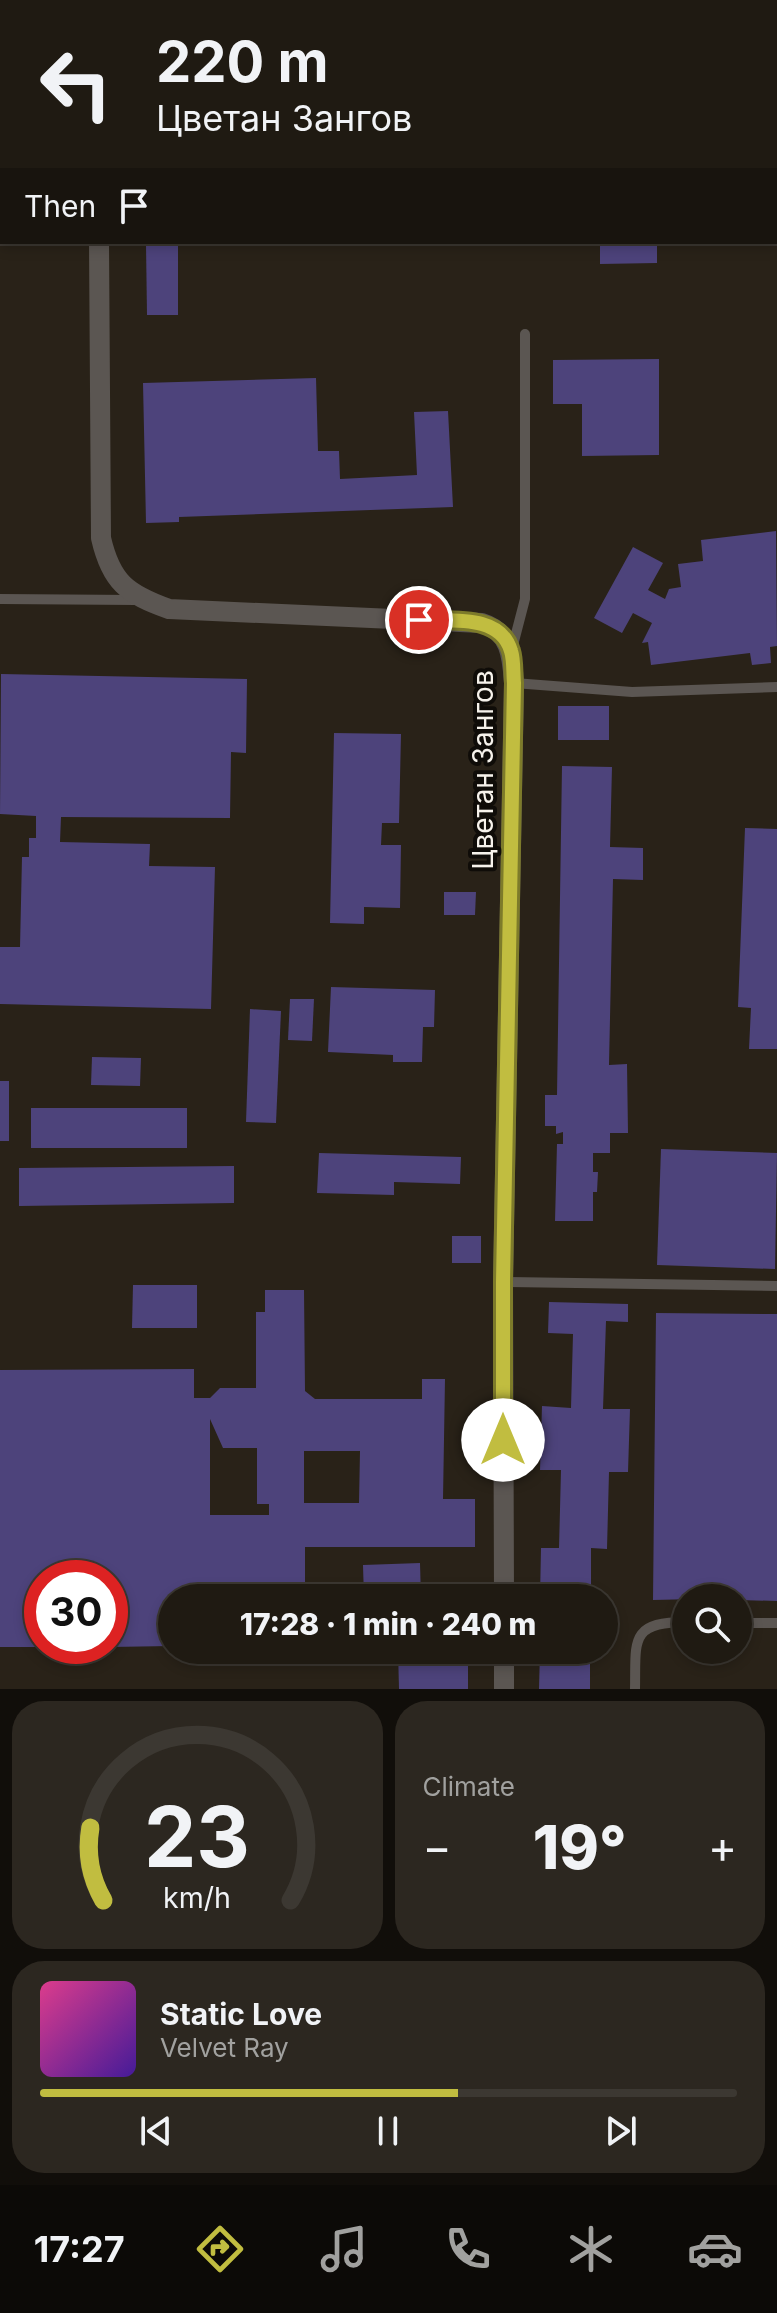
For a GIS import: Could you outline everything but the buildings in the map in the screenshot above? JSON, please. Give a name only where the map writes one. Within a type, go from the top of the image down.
[{"type":"street","name":"Цветан Зангов","points":[[99,244],[101,538],[106,562],[122,586],[142,600],[169,609],[482,623],[498,631],[511,651],[514,683],[503,1282],[504,1584]]},
{"type":"street","points":[[504,1664],[504,1689]]},
{"type":"lane","points":[[511,651],[525,599],[525,334]]},
{"type":"lane","points":[[0,599],[142,600]]},
{"type":"lane","points":[[514,683],[632,692],[777,687]]},
{"type":"lane","points":[[503,1282],[777,1286]]},
{"type":"lane","points":[[635,1689],[636,1649],[642,1633],[655,1623],[672,1622]]},
{"type":"lane","points":[[752,1623],[777,1623]]},
{"type":"route","points":[[419,620],[491,626],[511,651],[514,683],[503,1440]]}]
